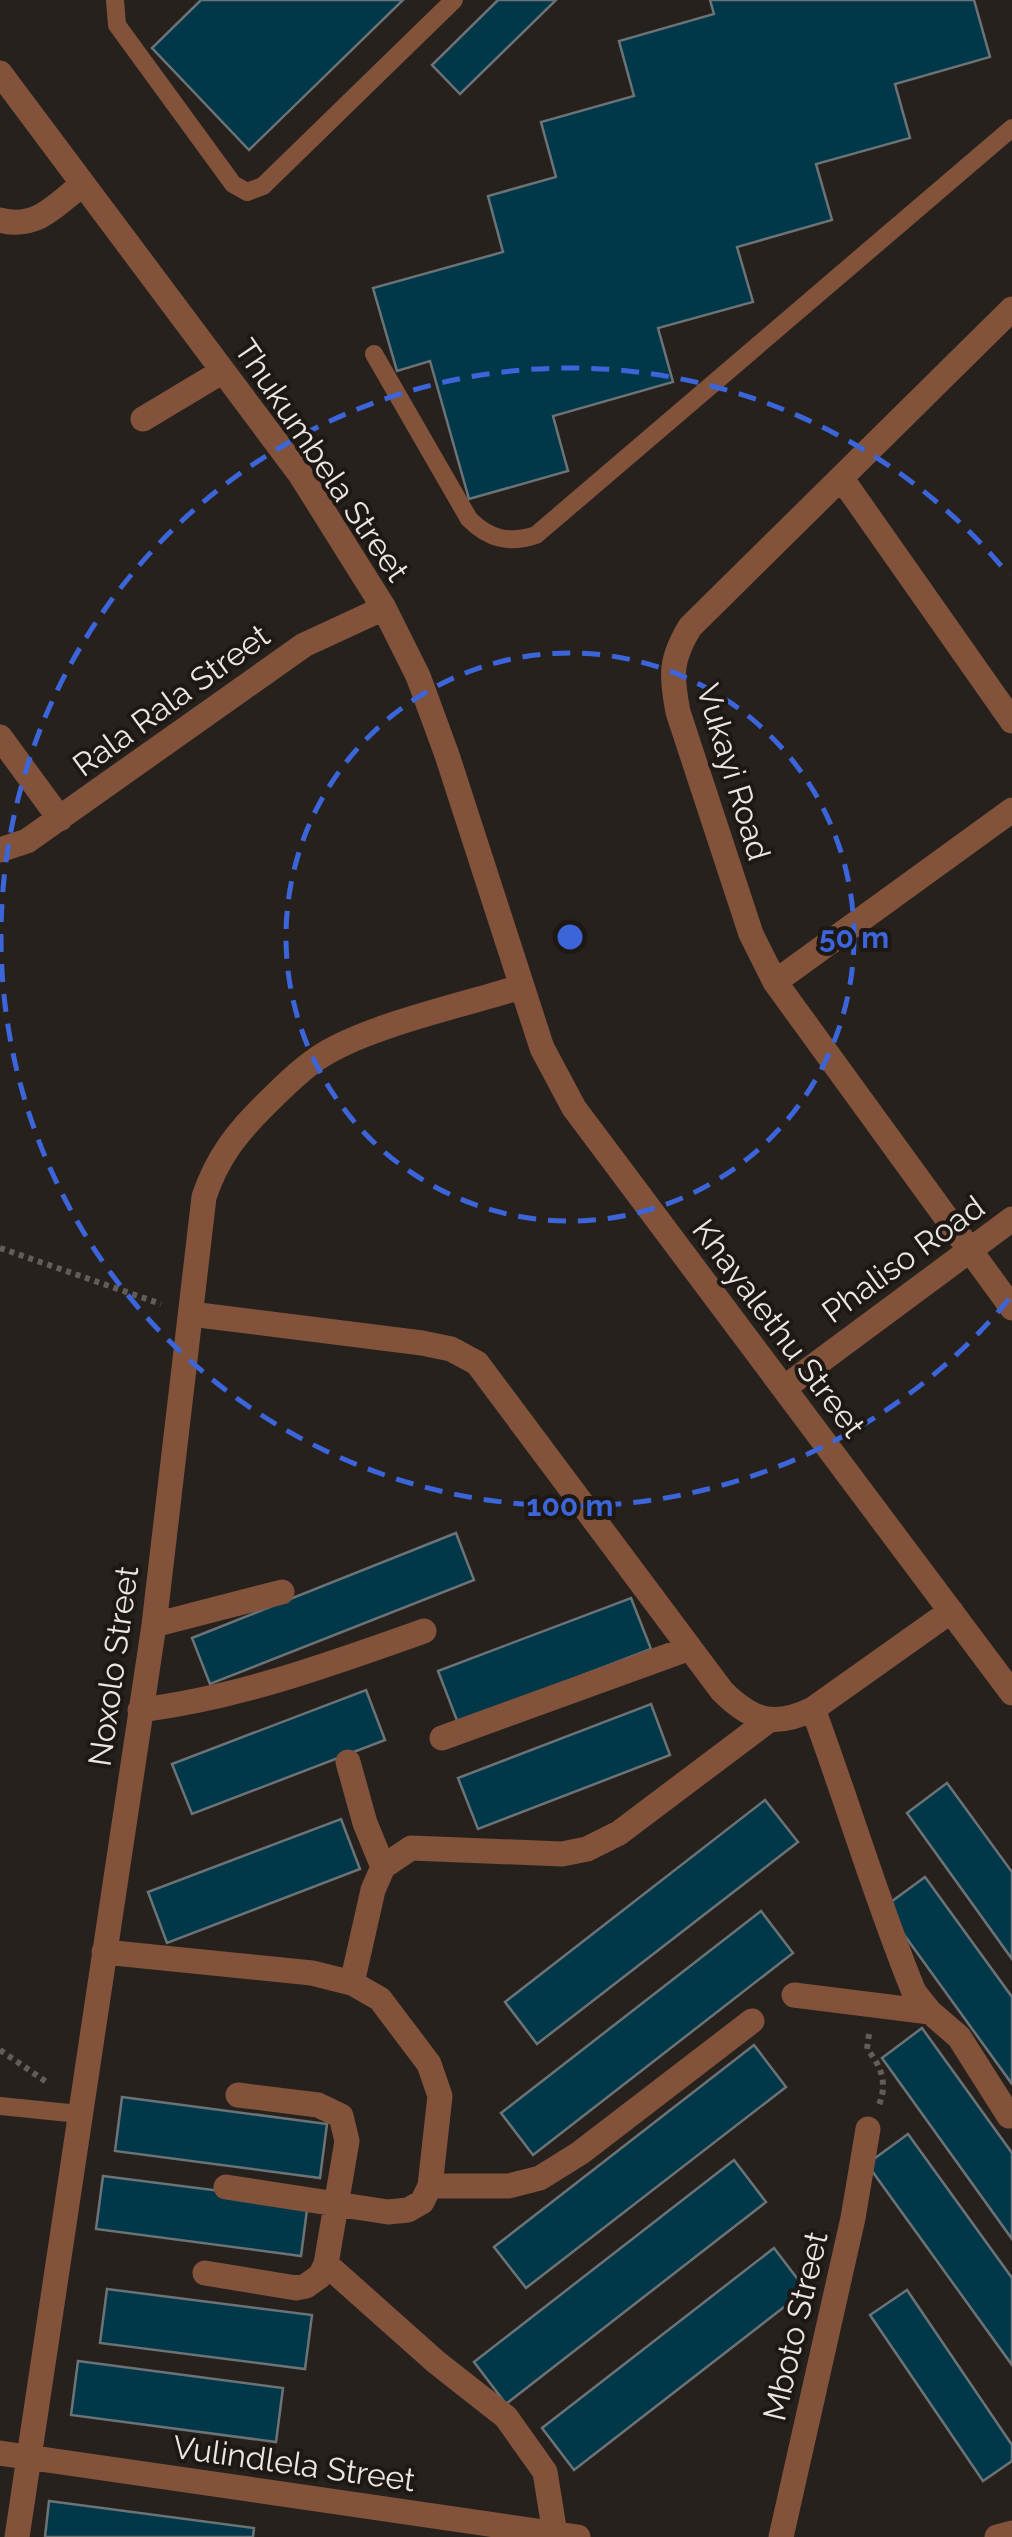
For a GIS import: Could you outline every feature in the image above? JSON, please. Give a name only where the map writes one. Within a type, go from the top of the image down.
[{"type":"street","name":"Thukumbela Street","points":[[0,73],[300,474],[384,608],[430,708],[520,988]]},
{"type":"street","points":[[0,220],[32,222],[82,184]]},
{"type":"street","name":"Vukayi Road","points":[[1012,309],[690,627],[675,653],[672,679],[678,712],[751,934],[775,982],[1012,1308]]},
{"type":"street","points":[[142,419],[223,371]]},
{"type":"street","points":[[842,479],[1012,720]]},
{"type":"street","name":"Rala Rala Street","points":[[0,850],[27,841],[60,819],[304,645],[384,608]]},
{"type":"street","points":[[0,737],[60,819]]},
{"type":"street","points":[[775,982],[1012,810]]},
{"type":"street","name":"Noxolo Street","points":[[17,2537],[154,1624],[204,1198],[228,1144],[293,1078],[321,1056],[350,1041],[520,988]]},
{"type":"street","name":"Khayalethu Street","points":[[520,988],[542,1048],[574,1108],[1012,1692]]},
{"type":"street","name":"Phaliso Road","points":[[784,1388],[1012,1219]]},
{"type":"street","points":[[191,1314],[422,1343],[451,1349],[477,1363],[690,1648],[742,1711],[769,1720],[792,1720],[951,1611]]},
{"type":"street","points":[[154,1624],[282,1592]]},
{"type":"street","points":[[140,1710],[197,1704],[424,1632]]},
{"type":"street","points":[[442,1738],[690,1648]]},
{"type":"street","points":[[813,1709],[914,1992],[958,2037],[1009,2116]]},
{"type":"street","points":[[352,1982],[373,1890],[383,1866],[412,1848],[427,1846],[562,1854],[587,1849],[619,1832],[769,1720]]},
{"type":"street","points":[[348,1762],[364,1823],[383,1866]]},
{"type":"street","points":[[104,1952],[312,1973],[352,1982],[380,2000],[428,2064],[440,2096],[430,2186],[422,2202],[408,2210],[388,2212],[226,2186]]},
{"type":"street","points":[[794,1995],[930,2012]]},
{"type":"street","points":[[430,2186],[480,2188],[540,2178],[580,2153],[752,2021]]},
{"type":"street","points":[[205,2273],[296,2288],[313,2283],[326,2264],[346,2141],[341,2116],[318,2104],[238,2095]]},
{"type":"street","name":"Mboto Street","points":[[781,2537],[868,2129]]},
{"type":"street","points":[[326,2264],[436,2362],[506,2417],[545,2472],[567,2535]]},
{"type":"street","name":"Vulindlela Street","points":[[0,2453],[567,2535]]},
{"type":"street","points":[[997,2537],[1012,2533]]},
{"type":"lane","points":[[115,0],[118,25],[234,184],[247,192],[263,186],[454,0]]},
{"type":"lane","points":[[374,354],[469,519],[480,530],[508,541],[536,535],[1012,128]]},
{"type":"lane","points":[[0,2115],[0,2106],[78,2114]]},
{"type":"path","points":[[0,1248],[191,1314]]},
{"type":"path","points":[[868,2129],[883,2094],[882,2068],[867,2049],[873,2005]]},
{"type":"path","points":[[0,2050],[48,2083],[83,2088]]},
{"type":"building","points":[[201,0],[403,0],[249,150],[152,48]]},
{"type":"building","points":[[498,0],[556,0],[460,94],[432,65]]},
{"type":"building","points":[[710,0],[974,0],[990,57],[895,84],[910,138],[816,164],[832,220],[737,247],[753,302],[658,328],[673,382],[553,416],[568,471],[469,499],[430,361],[397,371],[373,288],[503,252],[488,196],[556,177],[541,122],[634,96],[619,41],[714,14]]},
{"type":"building","points":[[456,1533],[474,1580],[210,1684],[192,1638]]},
{"type":"building","points":[[631,1598],[651,1649],[458,1723],[438,1671]]},
{"type":"building","points":[[366,1690],[385,1740],[192,1814],[172,1764]]},
{"type":"building","points":[[651,1704],[670,1755],[478,1829],[458,1778]]},
{"type":"building","points":[[947,1783],[1012,1872],[1012,1959],[907,1813]]},
{"type":"building","points":[[765,1800],[798,1842],[537,2044],[505,2002]]},
{"type":"building","points":[[341,1819],[360,1869],[167,1943],[148,1892]]},
{"type":"building","points":[[925,1877],[1012,1997],[1012,2084],[884,1907]]},
{"type":"building","points":[[761,1911],[793,1953],[533,2155],[501,2113]]},
{"type":"building","points":[[922,2028],[1012,2153],[1012,2239],[882,2058]]},
{"type":"building","points":[[754,2045],[786,2087],[526,2288],[494,2247]]},
{"type":"building","points":[[122,2097],[327,2124],[320,2178],[115,2151]]},
{"type":"building","points":[[908,2134],[1012,2278],[1012,2365],[867,2164]]},
{"type":"building","points":[[734,2160],[766,2202],[506,2404],[474,2362]]},
{"type":"building","points":[[103,2176],[308,2202],[301,2256],[96,2229]]},
{"type":"building","points":[[774,2248],[806,2290],[574,2470],[542,2428]]},
{"type":"building","points":[[107,2289],[312,2315],[305,2369],[100,2343]]},
{"type":"building","points":[[907,2290],[1012,2445],[1012,2461],[983,2481],[870,2315]]},
{"type":"building","points":[[78,2361],[283,2388],[276,2442],[71,2415]]},
{"type":"building","points":[[49,2501],[254,2528],[253,2537],[45,2537]]}]
